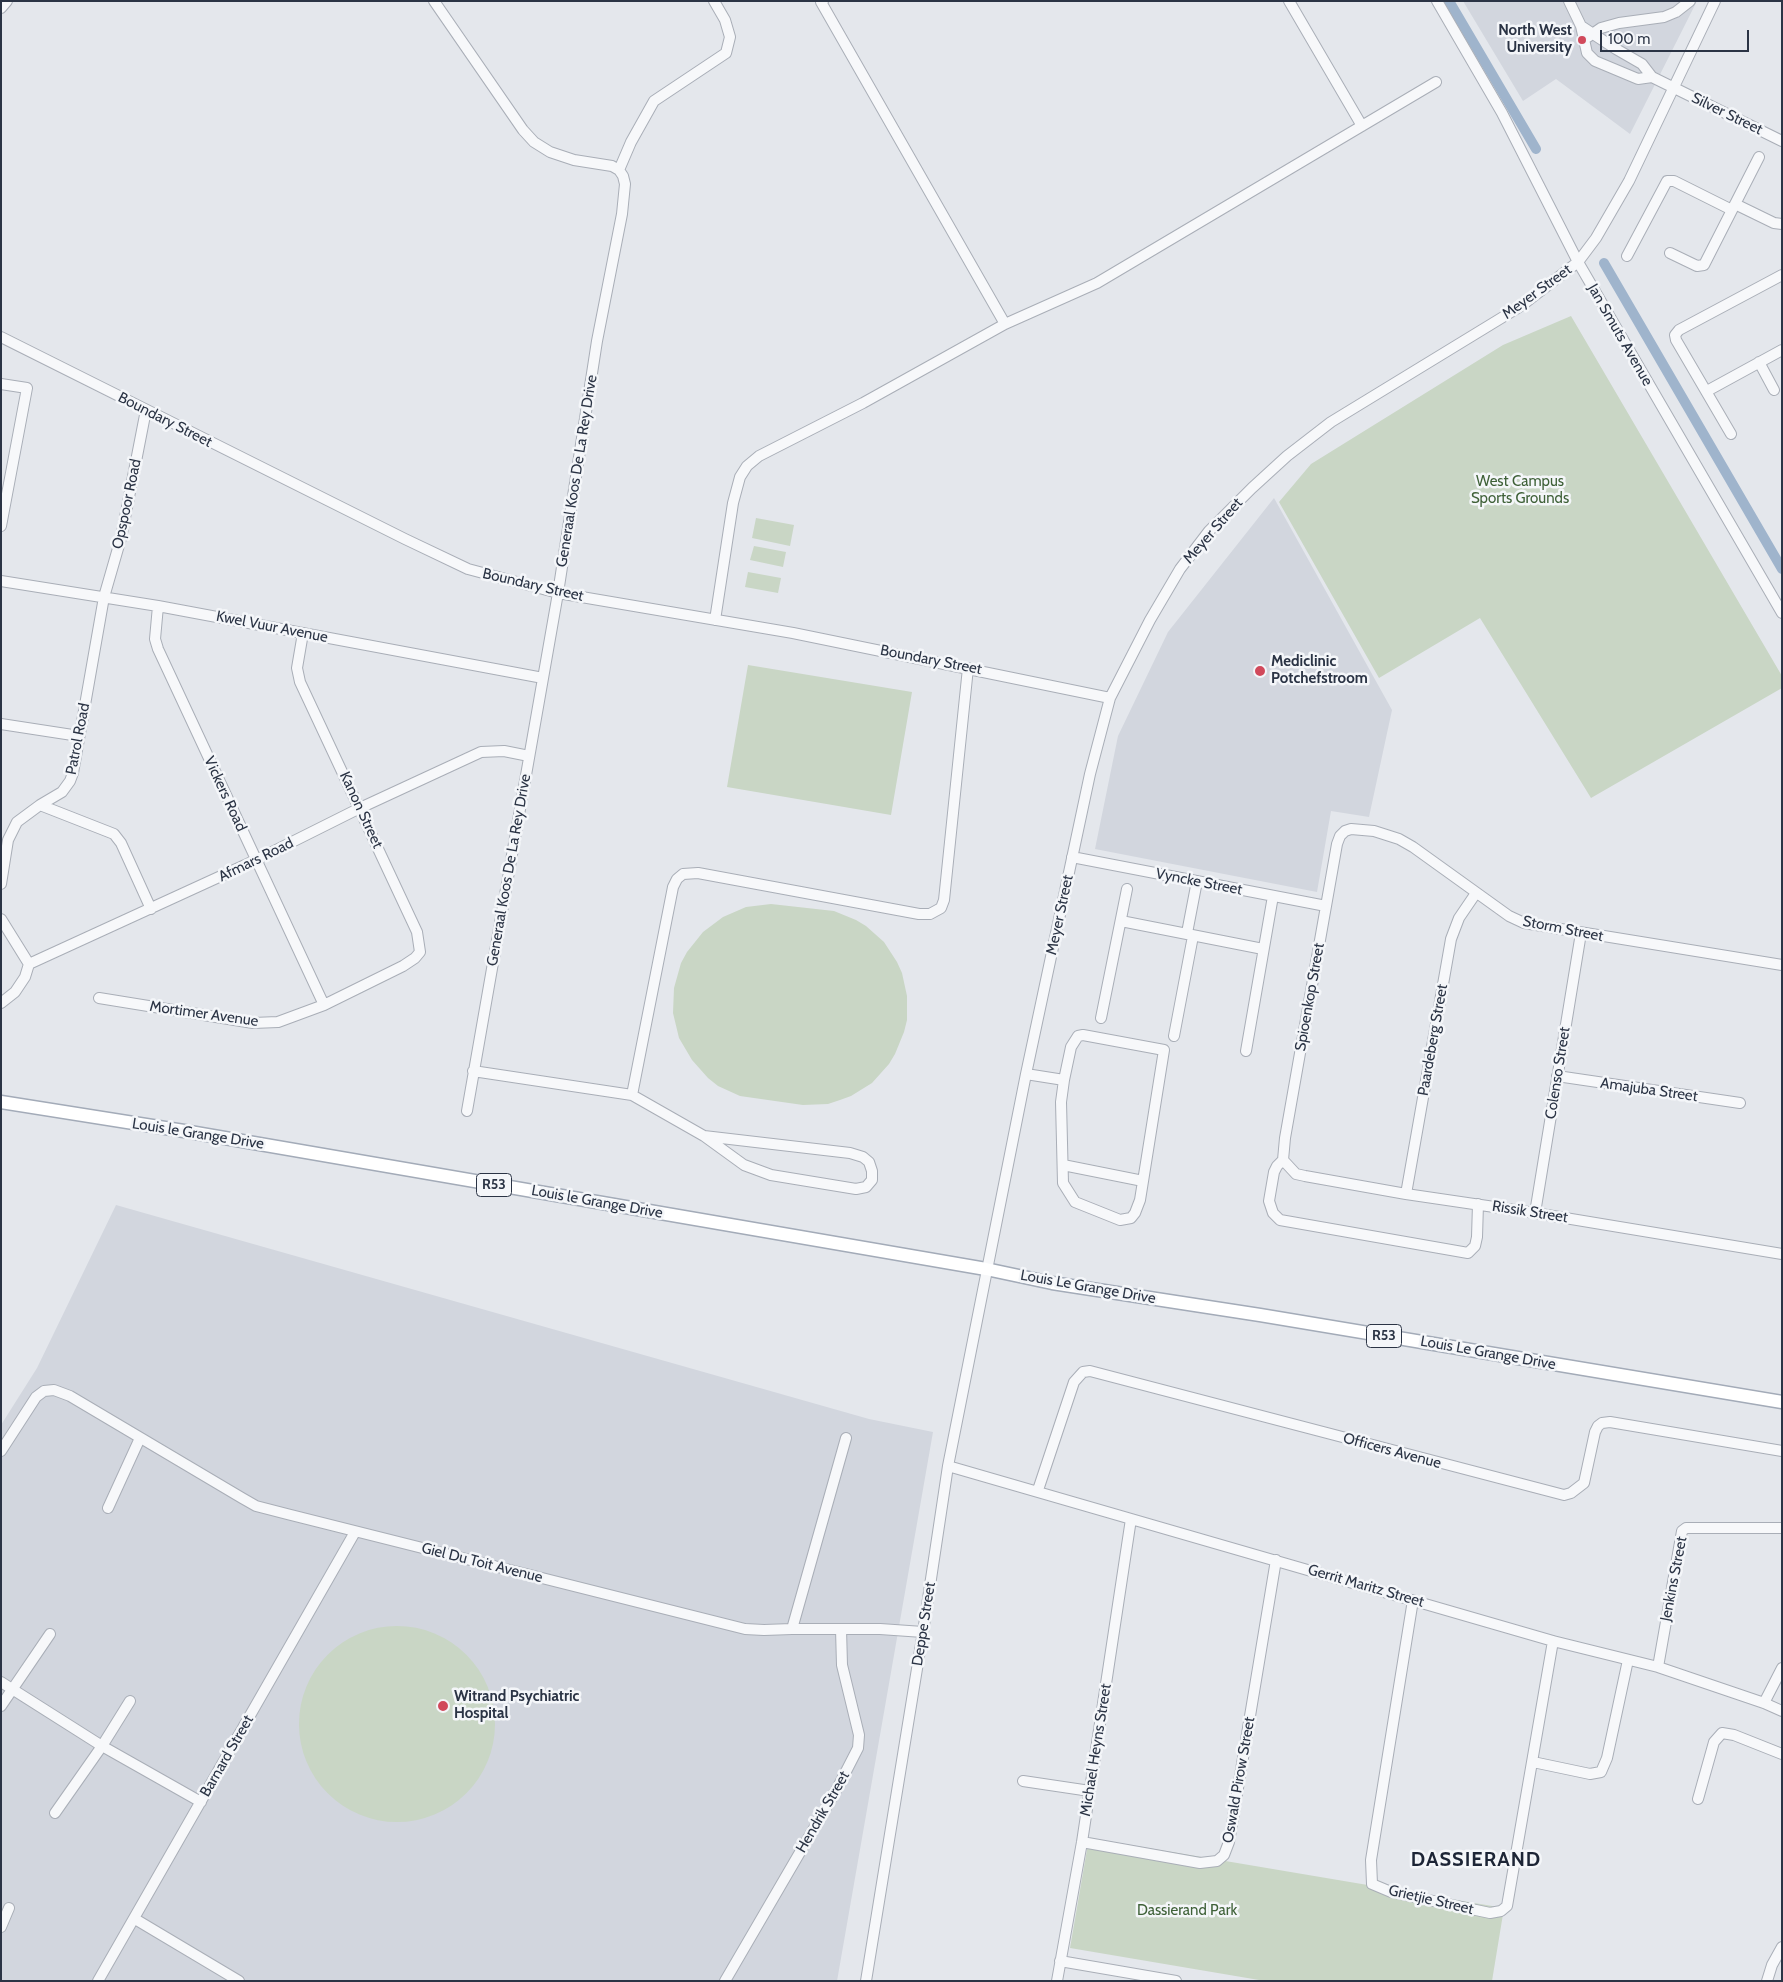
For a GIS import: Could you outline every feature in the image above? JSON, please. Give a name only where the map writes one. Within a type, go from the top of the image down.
[{"type":"main road","name":"Louis le Grange Drive","points":[[1,1102],[184,1131],[986,1269]]},
{"type":"main road","name":"Louis Le Grange Drive","points":[[986,1269],[1052,1283],[1260,1315],[1782,1402]]},
{"type":"street","points":[[1,8],[7,1]]},
{"type":"street","points":[[434,1],[512,114],[534,142],[550,152],[574,160],[612,166],[619,170],[631,142],[654,101],[726,53],[730,37],[725,20],[714,1]]},
{"type":"street","points":[[823,1],[821,2],[1005,324]]},
{"type":"street","points":[[1289,1],[1362,126]]},
{"type":"street","name":"Jan Smuts Avenue","points":[[1436,1],[1502,114],[1578,262],[1782,613]]},
{"type":"street","points":[[1569,1],[1581,26],[1587,53],[1595,61],[1638,79],[1652,77],[1642,64],[1581,26]]},
{"type":"street","points":[[1584,42],[1592,33],[1601,28],[1618,23],[1664,17],[1676,12],[1690,1]]},
{"type":"street","name":"Meyer Street","points":[[986,1269],[1090,774],[1110,698],[1150,620],[1180,568],[1209,531],[1287,456],[1331,422],[1521,306],[1578,262],[1612,212],[1650,138],[1715,1]]},
{"type":"street","name":"Silver Street","points":[[1652,77],[1782,141]]},
{"type":"street","points":[[715,620],[733,503],[740,477],[747,466],[759,456],[871,398],[1005,324],[1098,283],[1436,82]]},
{"type":"street","points":[[1670,253],[1697,266],[1704,265],[1759,157]]},
{"type":"street","name":"Generaal Koos De La Rey Drive","points":[[467,1111],[558,593],[597,341],[622,214],[625,184],[619,170]]},
{"type":"street","points":[[1627,256],[1667,181],[1674,181],[1733,207],[1774,223],[1782,224]]},
{"type":"street","points":[[1731,434],[1676,340],[1676,332],[1782,274]]},
{"type":"street","name":"Boundary Street","points":[[1,337],[461,566],[496,578],[558,593],[793,633],[1110,698]]},
{"type":"street","points":[[1707,391],[1782,350]]},
{"type":"street","points":[[1759,362],[1774,390]]},
{"type":"street","points":[[1,384],[26,388],[1,526]]},
{"type":"street","name":"Opspoor Road","points":[[104,598],[121,538],[146,410]]},
{"type":"street","name":"Kwel Vuur Avenue","points":[[1,581],[158,606],[542,678]]},
{"type":"street","name":"Patrol Road","points":[[1,884],[8,840],[17,822],[62,792],[70,781],[104,598]]},
{"type":"street","name":"Vickers Road","points":[[158,606],[155,639],[158,649],[324,1005]]},
{"type":"street","name":"Kanon Street","points":[[303,633],[297,668],[300,682],[419,938],[420,949],[418,955],[410,962],[390,972]]},
{"type":"street","points":[[632,1095],[673,887],[683,874],[698,873],[919,914],[930,914],[941,908],[945,890],[968,668]]},
{"type":"street","points":[[1,724],[78,736]]},
{"type":"street","name":"Afmars Road","points":[[29,964],[151,910],[360,808],[481,752],[504,751],[529,756]]},
{"type":"street","points":[[40,805],[114,834],[121,843],[151,910]]},
{"type":"street","name":"Storm Street","points":[[1340,836],[1351,829],[1374,831],[1399,839],[1517,920],[1533,925],[1782,965]]},
{"type":"street","name":"Spioenkop Street","points":[[1340,836],[1337,844],[1285,1138],[1283,1160],[1276,1166],[1274,1172],[1270,1201],[1273,1213],[1280,1220],[1468,1253],[1475,1246],[1477,1237],[1478,1204]]},
{"type":"street","name":"Vyncke Street","points":[[1072,857],[1326,906]]},
{"type":"street","points":[[1174,1036],[1197,881]]},
{"type":"street","points":[[1102,1018],[1127,889]]},
{"type":"street","name":"Paardeberg Street","points":[[1406,1194],[1450,939],[1459,918],[1476,893]]},
{"type":"street","points":[[1246,1051],[1273,896]]},
{"type":"street","points":[[1,919],[29,964],[15,992],[1,1003]]},
{"type":"street","points":[[1122,921],[1263,949]]},
{"type":"street","name":"Colenso Street","points":[[1535,1213],[1581,933]]},
{"type":"street","name":"Mortimer Avenue","points":[[99,998],[253,1023],[278,1022],[324,1005],[390,972]]},
{"type":"street","points":[[1083,1035],[1164,1050],[1140,1200],[1131,1218],[1120,1220],[1075,1202],[1063,1183],[1061,1102],[1064,1080],[1071,1047],[1078,1036],[1083,1035]]},
{"type":"street","points":[[473,1071],[632,1095],[704,1136],[744,1165],[771,1175],[856,1189],[866,1187],[872,1180],[870,1162],[863,1157],[850,1153],[704,1136]]},
{"type":"street","points":[[1026,1074],[1064,1080]]},
{"type":"street","name":"Amajuba Street","points":[[1557,1076],[1740,1102]]},
{"type":"street","name":"Rissik Street","points":[[1283,1160],[1296,1174],[1406,1194],[1535,1213],[1782,1254]]},
{"type":"street","points":[[1063,1165],[1143,1180]]},
{"type":"street","name":"Deppe Street","points":[[866,1981],[924,1632],[948,1466],[986,1269]]},
{"type":"street","name":"Officers Avenue","points":[[1038,1490],[1074,1382],[1083,1372],[1090,1371],[1564,1495],[1571,1493],[1584,1483],[1595,1432],[1602,1423],[1610,1422],[1782,1451]]},
{"type":"street","name":"Giel Du Toit Avenue","points":[[1,1451],[32,1402],[40,1393],[48,1390],[70,1396],[256,1506],[745,1628],[764,1630],[880,1629],[924,1632]]},
{"type":"street","points":[[108,1508],[140,1438]]},
{"type":"street","points":[[792,1629],[846,1438]]},
{"type":"street","name":"Gerrit Maritz Street","points":[[948,1466],[1038,1490],[1131,1519],[1553,1640],[1658,1667],[1764,1702],[1782,1711]]},
{"type":"street","name":"Michael Heyns Street","points":[[1057,1981],[1082,1842],[1131,1519]]},
{"type":"street","name":"Jenkins Street","points":[[1658,1667],[1682,1531],[1686,1528],[1782,1528]]},
{"type":"street","name":"Barnard Street","points":[[98,1981],[355,1532]]},
{"type":"street","name":"Oswald Pirow Street","points":[[1082,1842],[1200,1863],[1217,1862],[1224,1854],[1229,1842],[1276,1560]]},
{"type":"street","name":"Grietjie Street","points":[[1413,1600],[1371,1860],[1372,1884],[1391,1892],[1482,1912],[1496,1912],[1506,1908],[1509,1902],[1553,1640]]},
{"type":"street","name":"Hendrik Street","points":[[725,1981],[838,1787],[858,1748],[859,1735],[842,1665],[841,1629]]},
{"type":"street","points":[[1,1706],[50,1634]]},
{"type":"street","points":[[1533,1762],[1590,1774],[1601,1772],[1608,1758],[1628,1660]]},
{"type":"street","points":[[1764,1702],[1782,1668]]},
{"type":"street","points":[[1,1682],[102,1746],[201,1802]]},
{"type":"street","points":[[55,1814],[102,1746],[130,1701]]},
{"type":"street","points":[[1698,1799],[1714,1742],[1722,1733],[1734,1735],[1782,1754]]},
{"type":"street","points":[[1023,1781],[1090,1791]]},
{"type":"street","points":[[1,1927],[10,1908]]},
{"type":"street","points":[[135,1919],[239,1981]]},
{"type":"street","points":[[1767,1981],[1772,1965],[1782,1947]]},
{"type":"street","points":[[1060,1961],[1176,1981]]},
{"type":"shaded area","name":"North West University","points":[[1463,1],[1697,1],[1630,134],[1556,79],[1523,101]]},
{"type":"shaded area","name":"Mediclinic Potchefstroom","points":[[1274,498],[1392,710],[1369,817],[1331,811],[1317,892],[1095,849],[1118,736],[1168,632]]},
{"type":"shaded area","name":"Witrand Psychiatric Hospital","points":[[116,1205],[869,1419],[933,1432],[837,1981],[1,1981],[1,1425],[37,1368]]},
{"type":"green space","name":"West Campus Sports Grounds","points":[[1571,316],[1782,676],[1782,688],[1591,798],[1480,618],[1379,678],[1279,502],[1311,464],[1503,345]]},
{"type":"green space","points":[[756,518],[794,525],[790,546],[752,538]]},
{"type":"green space","points":[[754,546],[786,552],[783,567],[750,560]]},
{"type":"green space","points":[[748,572],[781,578],[778,593],[745,587]]},
{"type":"green space","points":[[748,665],[912,692],[891,815],[727,787]]},
{"type":"green space","points":[[771,904],[834,911],[856,920],[884,942],[902,973],[907,996],[907,1020],[895,1054],[889,1064],[872,1083],[851,1096],[828,1104],[803,1105],[740,1096],[718,1086],[708,1078],[692,1060],[679,1038],[673,1013],[674,988],[681,963],[687,952],[703,932],[723,917],[746,907]]},
{"type":"green space","points":[[387,1626],[407,1626],[426,1630],[443,1637],[452,1642],[473,1662],[488,1686],[495,1714],[495,1734],[488,1762],[479,1779],[459,1800],[443,1811],[426,1818],[407,1822],[387,1822],[359,1815],[342,1806],[315,1779],[303,1753],[299,1734],[299,1714],[306,1686],[315,1669],[342,1642],[368,1630]]},
{"type":"green space","name":"Dassierand Park","points":[[1089,1838],[1504,1908],[1492,1981],[1265,1981],[1070,1948]]},
{"type":"waterway","points":[[1449,1],[1536,149]]},
{"type":"waterway","points":[[1604,263],[1782,569]]},
{"type":"place","name":"North West University","points":[[1582,40]]},
{"type":"place","name":"Mediclinic Potchefstroom","points":[[1260,671]]},
{"type":"place","name":"Witrand Psychiatric Hospital","points":[[443,1706]]},
{"type":"district","name":"DASSIERAND","points":[[1476,1860]]}]
